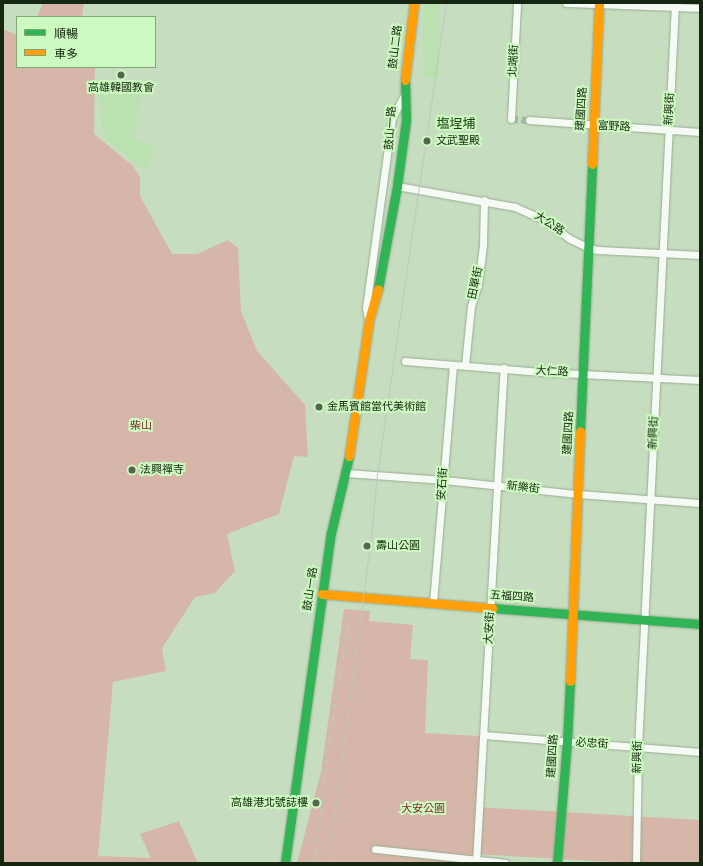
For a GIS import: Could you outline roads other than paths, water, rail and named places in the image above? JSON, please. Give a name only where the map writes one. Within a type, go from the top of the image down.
[{"type":"street","name":"鼓山二路","points":[[405,94],[405,75],[414,3]]},
{"type":"street","name":"北端街","points":[[511,119],[517,3]]},
{"type":"street","points":[[566,3],[675,5],[700,8]]},
{"type":"street","name":"建國四路","points":[[557,863],[567,742],[599,4]]},
{"type":"street","name":"新興街","points":[[636,863],[638,747],[675,5]]},
{"type":"street","name":"鼓山一路","points":[[285,863],[331,533],[346,472],[369,320],[377,294],[397,186],[406,120],[405,94]]},
{"type":"street","name":"鼓山一路","points":[[369,320],[366,308],[392,118],[405,94]]},
{"type":"street","name":"富野路","points":[[529,120],[593,126],[669,129],[700,132]]},
{"type":"street","name":"大公路","points":[[397,186],[484,200],[515,207],[532,213],[570,239],[589,248],[598,250],[700,255]]},
{"type":"street","name":"田單街","points":[[465,365],[471,306],[478,285],[482,253],[484,200]]},
{"type":"street","name":"大仁路","points":[[405,361],[700,380]]},
{"type":"street","name":"安石街","points":[[433,603],[453,365]]},
{"type":"street","name":"大安街","points":[[476,862],[504,368]]},
{"type":"street","name":"新樂街","points":[[346,472],[498,485],[578,494],[700,502]]},
{"type":"street","name":"五福四路","points":[[322,594],[700,624]]},
{"type":"street","name":"必忠街","points":[[484,735],[700,752]]},
{"type":"street","points":[[375,849],[476,862],[505,863]]},
{"type":"tunnel","points":[[511,119],[529,120]]},
{"type":"tram line","points":[[328,863],[370,546],[377,474],[446,3]]},
{"type":"railway","points":[[314,863],[330,739],[349,617]]},
{"type":"place","name":"高雄韓國教會","points":[[121,75]]},
{"type":"place","name":"文武聖殿","points":[[427,141]]},
{"type":"place","name":"金馬賓館當代美術館","points":[[319,407]]},
{"type":"place","name":"法興禪寺","points":[[132,470]]},
{"type":"place","name":"壽山公園","points":[[367,546]]},
{"type":"place","name":"高雄港北號誌樓","points":[[316,803]]},
{"type":"district","name":"塩埕埔","points":[[456,124]]},
{"type":"park label","name":"柴山","points":[[141,426]]},
{"type":"park label","name":"大安公園","points":[[423,809]]}]
